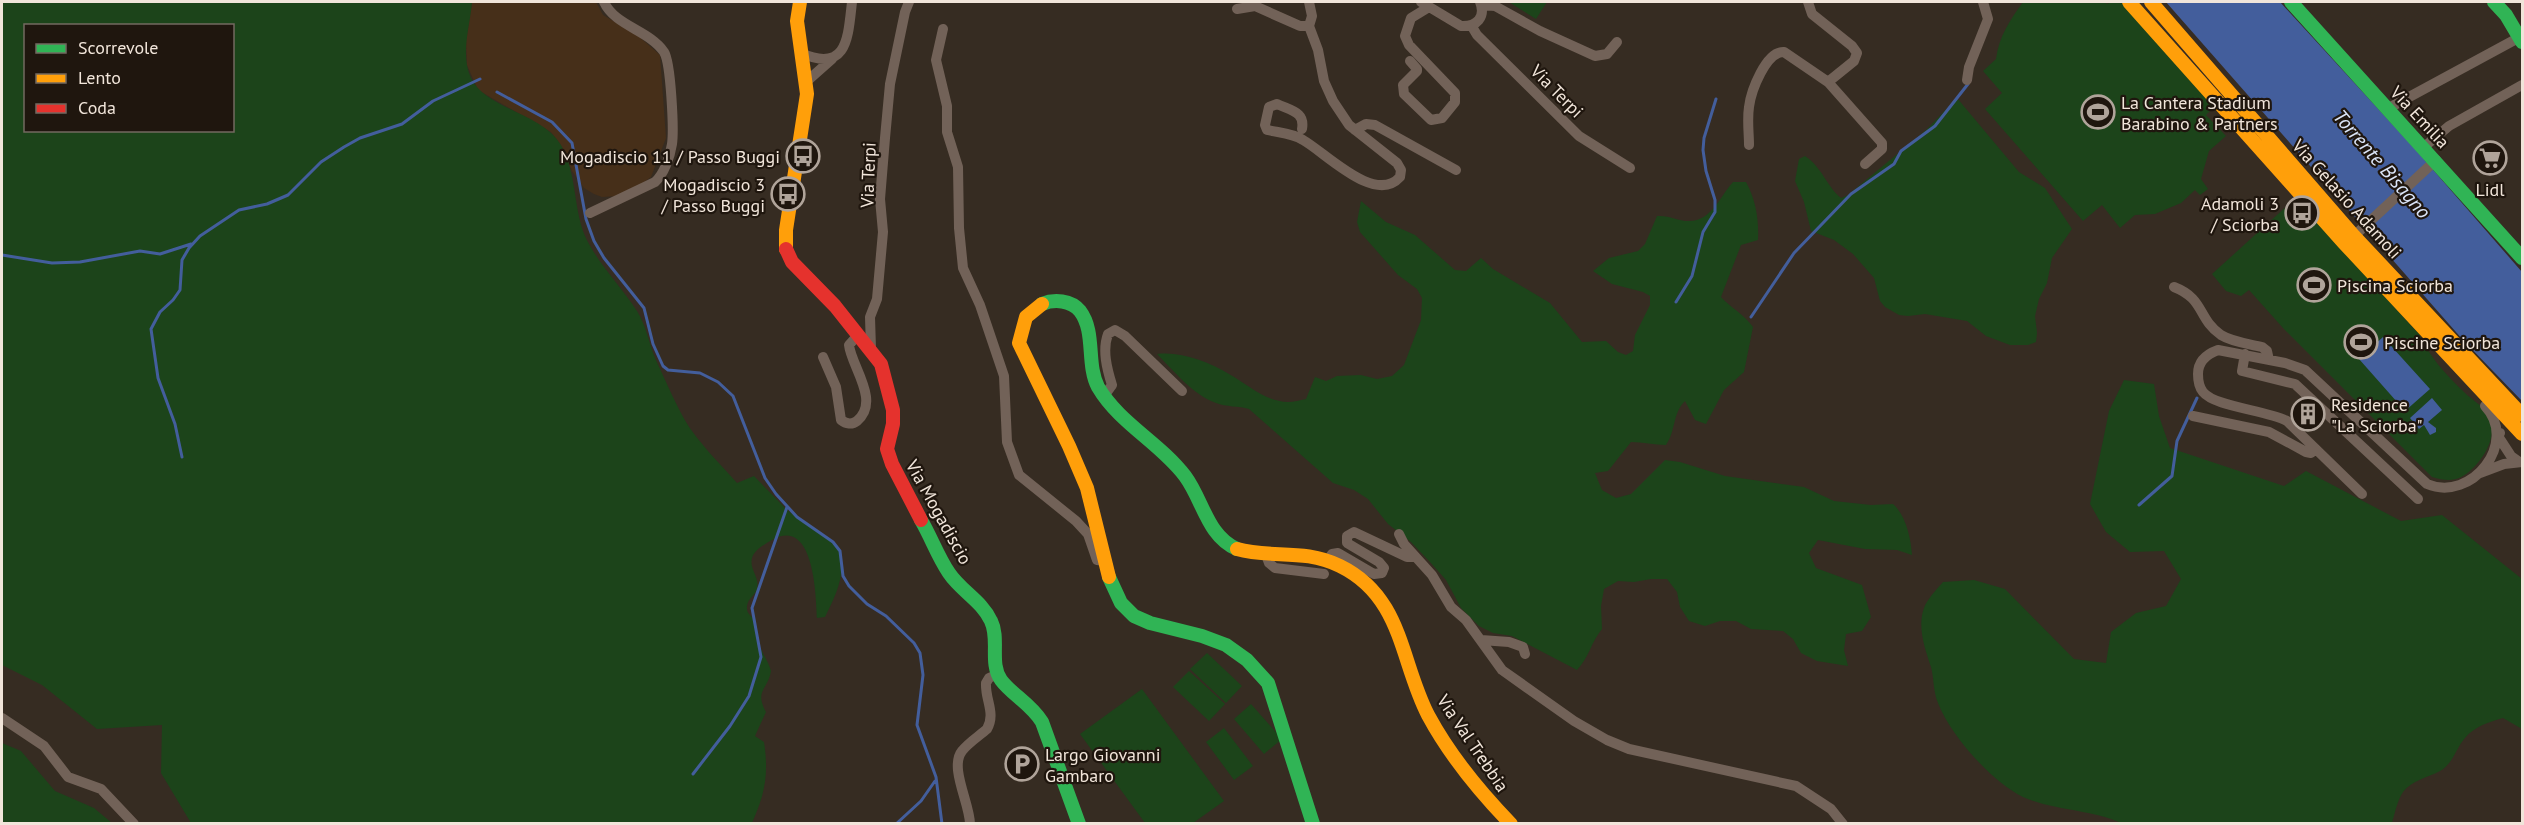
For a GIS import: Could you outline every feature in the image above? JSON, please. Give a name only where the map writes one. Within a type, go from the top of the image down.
[{"type":"street","points":[[590,213],[655,182],[660,176],[672,142],[667,58],[656,44],[611,12],[604,2]]},
{"type":"street","name":"Via Mogadiscio","points":[[800,2],[797,21],[806,82],[806,106],[786,230],[786,248],[792,262],[830,300],[871,349],[880,364],[893,410],[888,454],[950,574],[981,605],[992,622],[998,674]]},
{"type":"street","points":[[806,82],[845,47],[852,2]]},
{"type":"street","name":"Via Terpi","points":[[871,349],[870,316],[878,299],[883,232],[880,200],[889,95],[904,12],[909,2]]},
{"type":"street","points":[[1302,129],[1304,120],[1301,116],[1277,104],[1269,107],[1265,125],[1267,130],[1300,138],[1365,183],[1383,186],[1397,180],[1401,170],[1397,163],[1355,130],[1326,88],[1318,51],[1309,26],[1312,16],[1309,2]]},
{"type":"street","points":[[1808,2],[1812,14],[1852,46],[1857,53],[1854,61],[1828,82]]},
{"type":"street","points":[[1967,80],[1969,67],[1988,19],[1983,2]]},
{"type":"street","name":"Via Gelasio Adamoli","points":[[2129,2],[2352,252],[2516,422],[2523,434]]},
{"type":"street","name":"Via Gelasio Adamoli","points":[[2151,2],[2523,415]]},
{"type":"street","name":"Via Emilia","points":[[2291,2],[2424,147],[2433,163],[2523,258]]},
{"type":"street","points":[[2387,109],[2521,39],[2506,15],[2494,2]]},
{"type":"street","points":[[1410,61],[1417,72],[1403,85],[1404,94],[1431,120],[1442,118],[1455,102],[1455,93],[1409,45],[1405,36],[1411,18],[1425,4],[1461,26],[1471,25],[1481,17],[1481,3],[1494,6],[1540,31],[1595,56],[1607,54],[1617,42]]},
{"type":"street","points":[[1237,9],[1255,6],[1300,26],[1309,26]]},
{"type":"street","name":"Via Terpi","points":[[1471,25],[1477,35],[1579,136],[1630,168]]},
{"type":"street","points":[[943,29],[936,60],[947,105],[947,132],[958,167],[959,228],[963,268],[980,305],[1004,376],[1007,442],[1019,475],[1076,521],[1088,534],[1097,560],[1106,561],[1114,591],[1122,605],[1135,617],[1154,625],[1223,642],[1237,650],[1258,670],[1272,691],[1313,824]]},
{"type":"street","points":[[1749,145],[1749,106],[1758,79],[1771,56],[1778,52],[1788,54],[1828,82],[1882,143],[1882,149],[1865,164]]},
{"type":"street","points":[[801,53],[820,59],[833,59]]},
{"type":"street","points":[[2424,147],[2449,126],[2523,85]]},
{"type":"street","points":[[1355,130],[1366,124],[1375,125],[1456,170]]},
{"type":"street","points":[[2352,252],[2357,233],[2433,163]]},
{"type":"street","points":[[2174,287],[2189,293],[2207,322],[2224,337],[2262,347],[2267,351],[2269,360]]},
{"type":"street","name":"Via Val Trebbia","points":[[1106,561],[1094,509],[1084,479],[1019,343],[1020,331],[1026,316],[1037,306],[1050,300],[1072,305],[1086,320],[1092,369],[1104,396],[1186,478],[1225,543],[1240,550],[1302,554],[1328,560],[1357,576],[1372,589],[1391,612],[1402,637],[1420,698],[1435,726],[1490,803],[1511,824]]},
{"type":"street","points":[[2420,325],[2429,346],[2494,415],[2498,436],[2511,456],[2520,461]]},
{"type":"street","points":[[1104,396],[1112,385],[1107,371],[1106,342],[1108,334],[1115,330],[1125,336],[1182,391]]},
{"type":"street","points":[[823,357],[836,387],[839,416],[844,422],[852,424],[863,415],[865,401],[862,379],[849,345],[858,335]]},
{"type":"street","points":[[2362,494],[2287,422],[2275,415],[2212,399],[2202,391],[2198,381],[2198,369],[2208,354],[2218,350],[2229,355],[2245,354],[2305,370],[2427,484],[2439,489],[2451,489],[2467,483],[2480,473],[2493,452],[2498,436],[2516,422]]},
{"type":"street","points":[[2245,354],[2242,371],[2295,384],[2418,500]]},
{"type":"street","points":[[2193,416],[2269,432],[2306,452],[2311,453],[2315,449]]},
{"type":"street","points":[[2480,473],[2520,461]]},
{"type":"street","points":[[1328,560],[1332,554],[1338,553],[1374,574],[1382,573],[1384,568],[1379,562],[1347,543],[1347,536],[1354,532],[1407,557],[1414,557]]},
{"type":"street","points":[[1399,534],[1414,557],[1432,575],[1451,607],[1466,620],[1496,662],[1520,684],[1617,746],[1796,786],[1831,809],[1843,824]]},
{"type":"street","points":[[1265,552],[1269,563],[1282,569],[1324,574]]},
{"type":"street","points":[[1481,640],[1509,642],[1523,647],[1525,654]]},
{"type":"street","points":[[970,824],[970,810],[957,767],[958,760],[962,751],[990,725],[992,713],[986,683],[989,678],[998,674],[1003,684],[1034,709],[1042,722],[1079,824]]},
{"type":"street","points":[[2,718],[44,746],[68,777],[101,789],[134,824]]},
{"type":"shaded area","points":[[472,2],[596,2],[603,15],[636,34],[660,55],[666,138],[651,177],[633,190],[618,196],[602,197],[594,194],[584,188],[572,171],[560,144],[551,132],[478,90],[467,65],[466,41]]},
{"type":"green space","points":[[2,2],[472,2],[466,50],[471,78],[489,97],[541,125],[561,145],[570,167],[578,213],[585,236],[596,256],[640,316],[655,358],[687,424],[737,483],[754,476],[788,511],[834,543],[841,561],[842,570],[837,590],[825,617],[817,618],[810,561],[797,539],[786,536],[772,540],[753,555],[751,562],[758,585],[748,603],[747,611],[756,624],[760,647],[771,671],[761,699],[766,712],[755,736],[764,742],[766,774],[763,793],[752,823],[191,823],[161,773],[162,725],[97,729],[42,685],[2,665]]},
{"type":"green space","points":[[1509,2],[1547,2],[1536,19]]},
{"type":"green space","name":"La Cantera Stadium Barabino & Partners","points":[[2023,2],[2105,2],[2107,4],[2121,2],[2214,107],[2206,115],[2226,136],[2209,151],[2201,179],[2208,189],[2200,195],[2195,190],[2181,203],[2155,214],[2135,215],[2120,228],[2102,205],[2083,221],[1985,109],[2002,93],[1983,71],[1996,59],[2002,36]]},
{"type":"green space","points":[[1957,98],[2019,172],[2045,188],[2072,229],[2052,258],[2047,283],[2039,299],[2035,316],[2036,342],[2028,345],[2010,345],[1986,336],[1967,321],[1925,314],[1899,315],[1885,307],[1880,301],[1874,278],[1853,254],[1834,240],[1811,231],[1804,202],[1795,181],[1799,159],[1805,156],[1816,166],[1841,198],[1848,195],[1926,130]]},
{"type":"green space","points":[[1733,182],[1746,182],[1756,210],[1758,225],[1758,240],[1741,245],[1721,297],[1753,327],[1744,372],[1724,390],[1706,424],[1695,420],[1685,401],[1678,411],[1666,445],[1631,442],[1608,471],[1595,473],[1602,490],[1616,498],[1631,494],[1665,460],[1680,462],[1725,476],[1804,487],[1834,501],[1871,505],[1893,504],[1904,521],[1912,555],[1897,550],[1865,549],[1818,540],[1809,553],[1816,568],[1862,585],[1871,617],[1862,631],[1846,634],[1844,650],[1848,666],[1817,661],[1801,653],[1793,639],[1783,631],[1751,629],[1736,621],[1720,621],[1705,626],[1689,621],[1680,607],[1677,592],[1667,579],[1618,581],[1604,589],[1601,606],[1602,629],[1577,670],[1512,636],[1493,633],[1479,626],[1461,608],[1446,580],[1411,542],[1388,524],[1368,499],[1354,490],[1333,483],[1249,409],[1220,404],[1199,394],[1157,354],[1176,354],[1204,362],[1264,396],[1288,402],[1306,399],[1315,377],[1326,381],[1337,376],[1361,375],[1377,379],[1392,376],[1404,365],[1421,320],[1422,298],[1417,289],[1398,275],[1360,232],[1357,222],[1361,201],[1386,222],[1415,235],[1455,270],[1466,271],[1481,258],[1493,269],[1550,303],[1582,342],[1606,341],[1618,352],[1626,355],[1633,351],[1635,335],[1650,305],[1650,296],[1612,284],[1593,271],[1609,258],[1638,251],[1645,244],[1657,216],[1689,221],[1704,217],[1715,207]]},
{"type":"green space","name":"Piscine Sciorba","points":[[2288,205],[2300,218],[2307,216],[2313,218],[2419,334],[2444,372],[2488,414],[2492,434],[2488,448],[2466,474],[2451,480],[2432,477],[2283,328],[2249,290],[2241,296],[2226,291],[2212,274]]},
{"type":"green space","points":[[2124,380],[2154,384],[2159,416],[2170,448],[2284,486],[2306,471],[2401,521],[2442,515],[2522,579],[2522,729],[2503,718],[2473,730],[2444,768],[2415,782],[2403,792],[2392,823],[2121,823],[2097,815],[2035,802],[2011,790],[1998,780],[1962,743],[1938,703],[1923,638],[1921,623],[1924,608],[1943,582],[1974,580],[2005,589],[2074,659],[2106,663],[2111,632],[2136,613],[2166,606],[2181,579],[2164,551],[2130,552],[2106,532],[2090,504],[2109,411]]},
{"type":"green space","points":[[1207,653],[1242,686],[1226,703],[1190,669]]},
{"type":"green space","points":[[1189,671],[1225,704],[1209,721],[1173,687]]},
{"type":"green space","points":[[1142,689],[1224,801],[1193,823],[1145,823],[1080,734]]},
{"type":"green space","points":[[1251,704],[1282,739],[1264,754],[1234,719]]},
{"type":"green space","points":[[1224,728],[1253,766],[1234,780],[1206,742]]},
{"type":"green space","points":[[2,743],[21,751],[55,791],[94,808],[112,823],[2,823]]},
{"type":"water","name":"Torrente Bisagno","points":[[2166,2],[2280,2],[2415,149],[2522,272],[2522,401],[2463,340]]},
{"type":"water","name":"Piscina Sciorba","points":[[2383,337],[2430,389],[2405,411],[2359,359]]},
{"type":"water","points":[[2432,398],[2442,410],[2428,422],[2436,428],[2436,432],[2430,435],[2424,425],[2419,429],[2410,418]]},
{"type":"waterway","points":[[182,457],[175,424],[158,378],[151,329],[160,312],[180,290],[182,260],[189,248],[200,236],[239,210],[267,204],[288,195],[321,162],[344,147],[360,138],[402,124],[433,101],[480,79]]},
{"type":"waterway","points":[[1751,317],[1794,253],[1851,194],[1894,164],[1901,151],[1935,126],[1968,84]]},
{"type":"waterway","points":[[497,92],[552,122],[572,143],[586,219],[594,241],[604,258],[644,308],[653,344],[663,366],[668,370],[700,373],[718,382],[733,396],[765,478],[776,494],[797,517],[833,542],[840,551],[843,576],[849,586],[867,604],[886,616],[914,643],[920,653],[923,675],[917,725],[936,777],[942,824]]},
{"type":"waterway","points":[[1676,302],[1692,276],[1703,232],[1715,212],[1715,200],[1706,171],[1703,150],[1704,138],[1716,99]]},
{"type":"waterway","points":[[2,255],[52,263],[80,262],[140,251],[160,254],[191,244]]},
{"type":"waterway","points":[[2139,505],[2172,476],[2177,441],[2197,398]]},
{"type":"waterway","points":[[693,774],[730,726],[749,696],[761,657],[752,608],[787,507]]},
{"type":"waterway","points":[[896,824],[921,801],[935,781]]},
{"type":"traffic: fast","points":[[2291,2],[2522,258]]},
{"type":"traffic: fast","points":[[2494,2],[2506,15],[2522,42]]},
{"type":"traffic: fast","points":[[1042,304],[1062,301],[1080,311],[1088,328],[1092,368],[1098,387],[1117,411],[1175,464],[1191,485],[1212,527],[1227,543],[1237,549]]},
{"type":"traffic: fast","points":[[921,520],[949,573],[991,621],[995,635],[997,673],[1005,685],[1042,722],[1079,824]]},
{"type":"traffic: fast","points":[[1109,577],[1121,603],[1134,616],[1150,623],[1202,636],[1226,645],[1247,660],[1268,683],[1313,824]]},
{"type":"traffic: slow","points":[[786,249],[786,230],[807,94],[797,21],[800,2]]},
{"type":"traffic: slow","points":[[2129,2],[2344,243],[2522,434]]},
{"type":"traffic: slow","points":[[2151,2],[2354,236],[2522,415]]},
{"type":"traffic: slow","points":[[1042,304],[1026,317],[1019,343],[1087,488],[1109,577]]},
{"type":"traffic: slow","points":[[1237,549],[1313,557],[1340,566],[1361,579],[1388,613],[1428,715],[1446,745],[1488,799],[1511,824]]},
{"type":"traffic: jam","points":[[786,249],[792,262],[835,306],[881,364],[893,410],[893,424],[887,449],[892,464],[921,520]]},
{"type":"place","name":"La Cantera Stadium Barabino & Partners","points":[[2098,112]]},
{"type":"place","name":"Mogadiscio 11 / Passo Buggi","points":[[803,156]]},
{"type":"place","name":"Lidl","points":[[2490,158]]},
{"type":"place","name":"Mogadiscio 3 / Passo Buggi","points":[[788,194]]},
{"type":"place","name":"Adamoli 3 / Sciorba","points":[[2302,213]]},
{"type":"place","name":"Piscina Sciorba","points":[[2314,285]]},
{"type":"place","name":"Piscine Sciorba","points":[[2361,342]]},
{"type":"place","name":"Residence \"La Sciorba\"","points":[[2308,414]]},
{"type":"place","name":"Largo Giovanni Gambaro","points":[[1022,764]]}]
